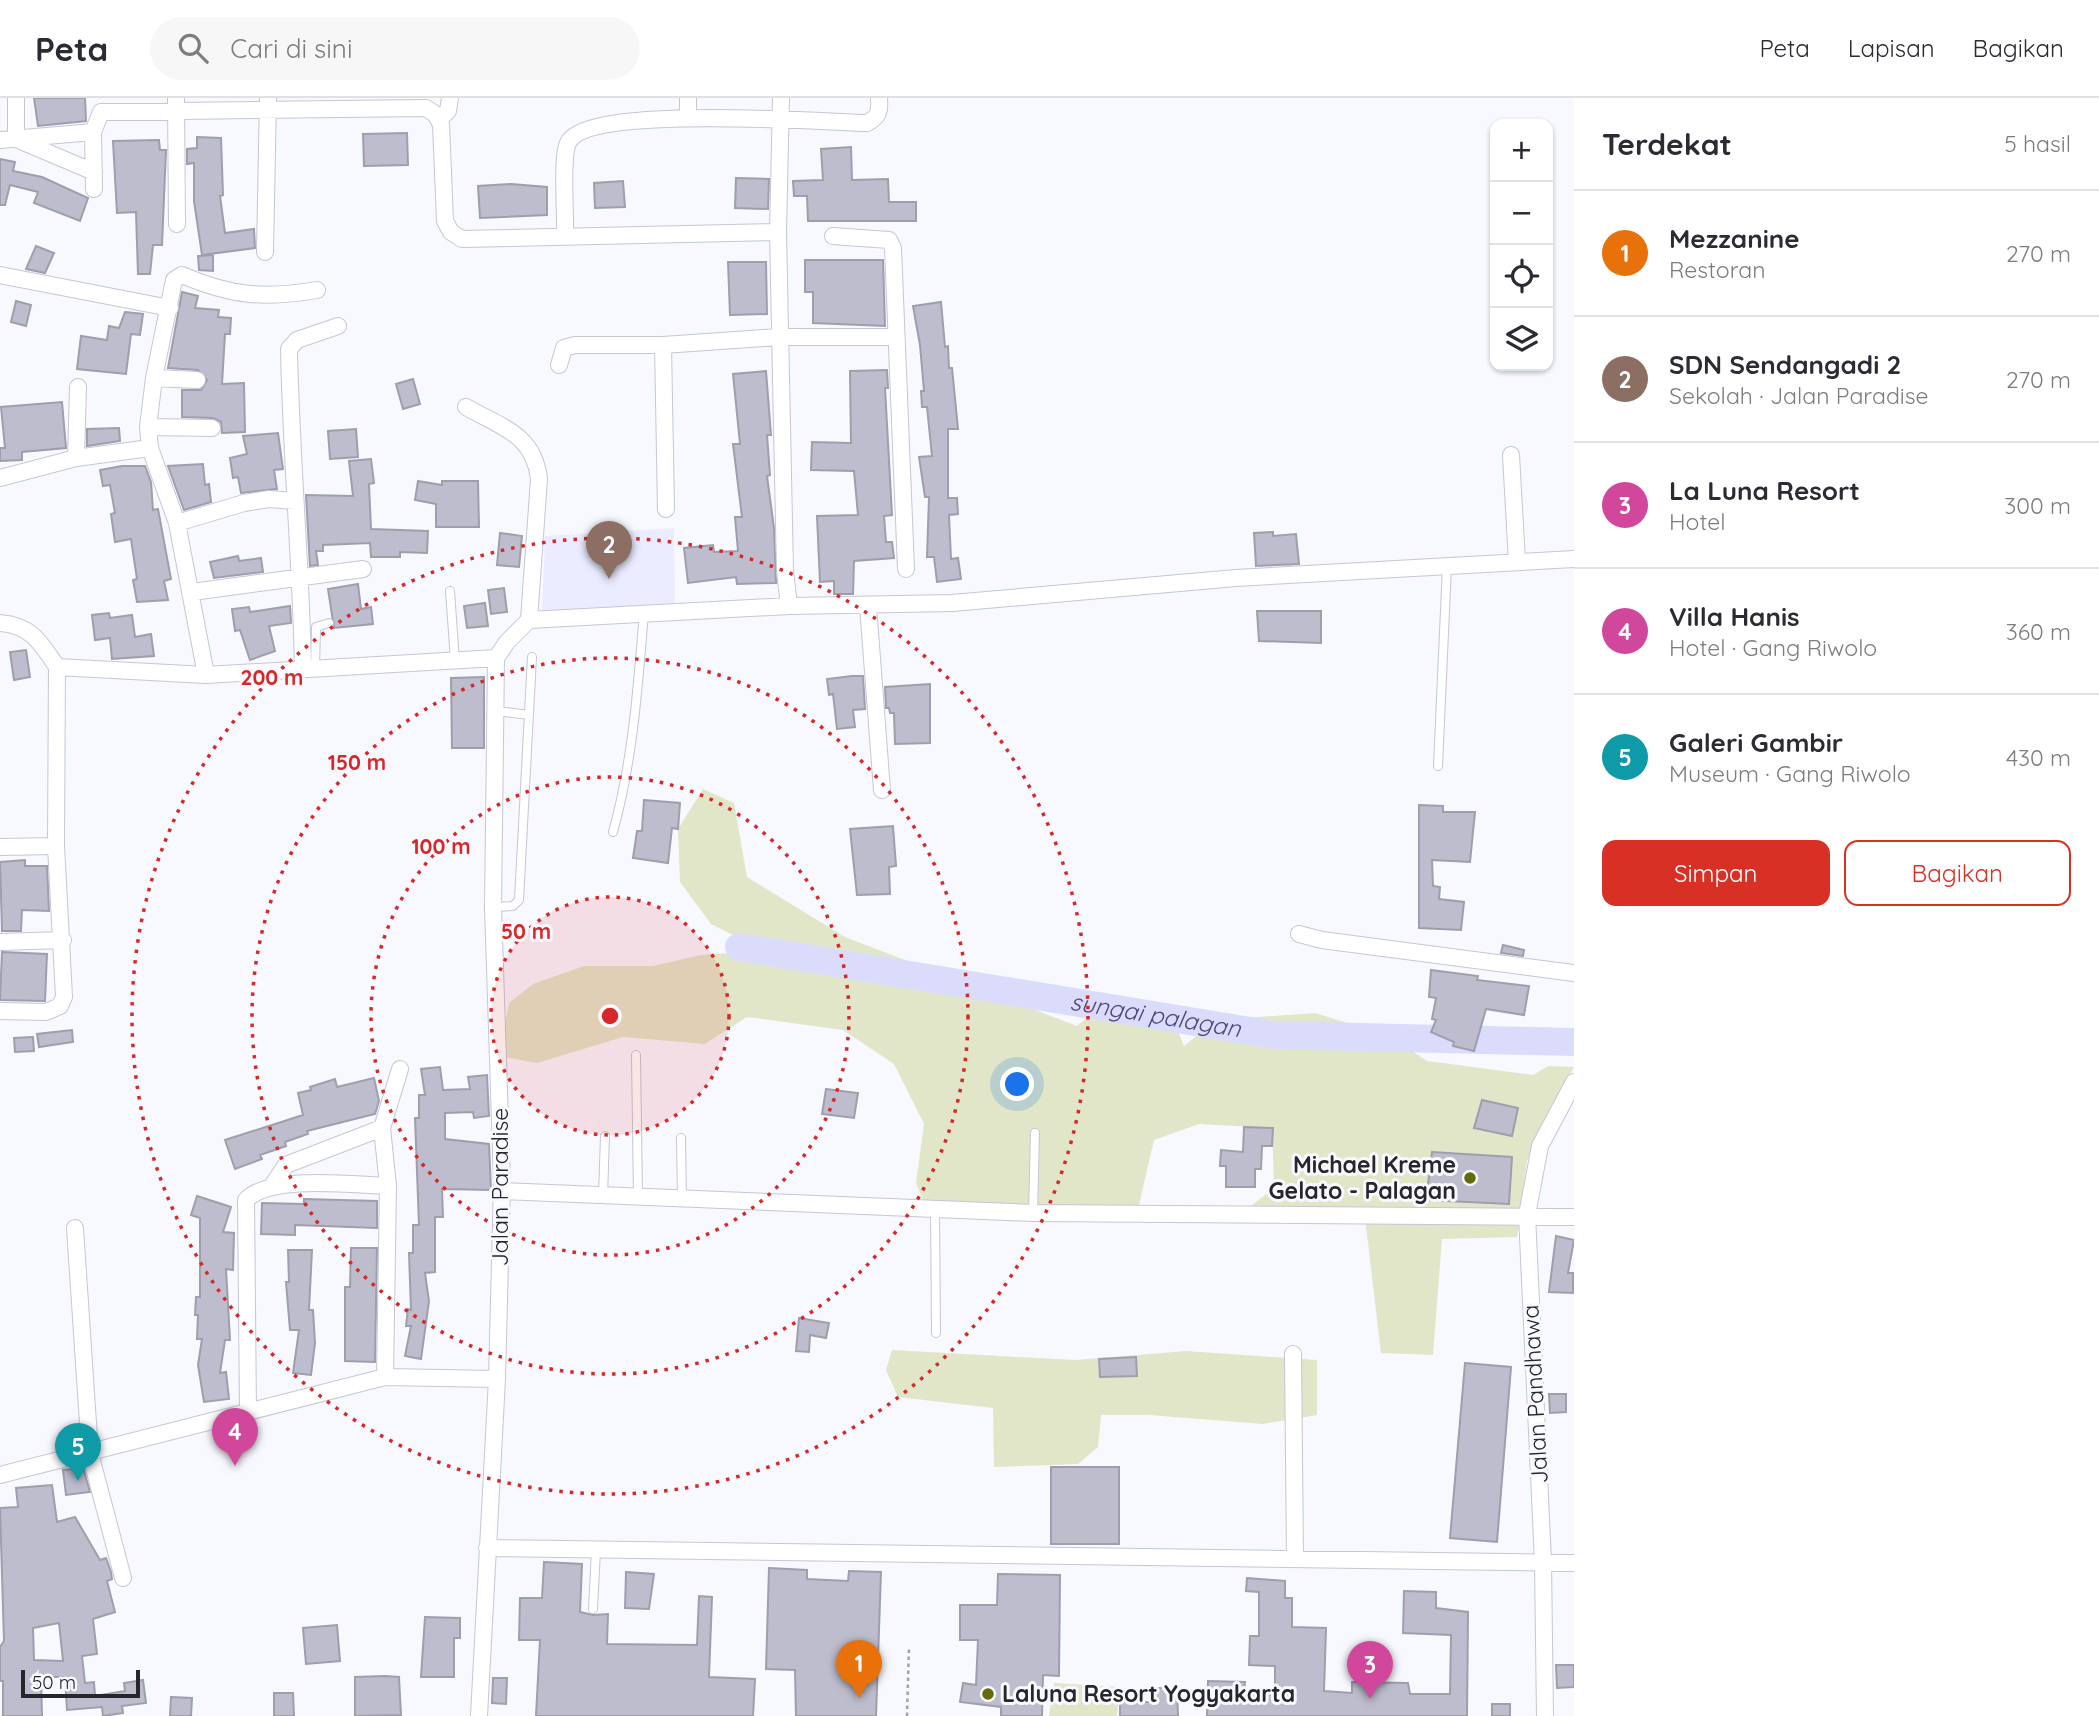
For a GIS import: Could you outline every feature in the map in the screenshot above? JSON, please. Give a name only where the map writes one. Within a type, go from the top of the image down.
[{"type":"street","points":[[8,139],[16,98]]},
{"type":"street","points":[[439,119],[448,111],[450,98]]},
{"type":"street","points":[[688,98],[688,118]]},
{"type":"street","points":[[781,98],[778,337],[785,571],[789,606]]},
{"type":"street","points":[[565,235],[566,149],[574,136],[591,126],[610,122],[688,118],[867,123],[875,119],[879,111],[879,98]]},
{"type":"street","points":[[176,104],[177,224]]},
{"type":"street","points":[[265,252],[268,104]]},
{"type":"street","points":[[94,189],[93,132],[101,105],[370,104],[426,108],[439,119],[445,221],[451,232],[462,239],[778,232]]},
{"type":"street","points":[[8,139],[93,132]]},
{"type":"street","points":[[8,139],[94,172]]},
{"type":"street","points":[[833,236],[892,242],[906,569]]},
{"type":"street","points":[[0,275],[170,308]]},
{"type":"street","points":[[206,675],[177,523],[150,447],[148,426],[154,378],[177,276],[234,294],[253,296],[284,296],[317,290]]},
{"type":"street","points":[[309,669],[294,501],[289,349],[297,340],[338,326]]},
{"type":"street","points":[[559,365],[564,348],[575,345],[663,345],[778,337],[895,337]]},
{"type":"street","points":[[663,345],[666,509]]},
{"type":"street","points":[[154,378],[197,380]]},
{"type":"street","points":[[76,458],[78,387]]},
{"type":"street","points":[[57,667],[206,675],[496,659],[507,642],[529,620],[539,479],[537,461],[525,440],[466,407]]},
{"type":"street","points":[[148,426],[212,428]]},
{"type":"street","points":[[0,478],[76,458],[150,447]]},
{"type":"street","points":[[1511,455],[1517,562]]},
{"type":"street","points":[[177,523],[244,503],[269,499],[294,501]]},
{"type":"street","points":[[529,620],[789,606],[952,603],[1237,578],[1574,559]]},
{"type":"street","points":[[192,592],[363,569]]},
{"type":"street","points":[[868,606],[882,790]]},
{"type":"street","points":[[0,623],[17,624],[32,632],[57,667],[56,846],[64,997],[60,1006],[46,1012],[0,1011]]},
{"type":"street","name":"Jalan Paradise","points":[[480,1716],[486,1548],[497,1379],[502,1192],[493,907],[496,659]]},
{"type":"street","points":[[0,847],[56,846]]},
{"type":"street","points":[[1299,934],[1322,940],[1574,973]]},
{"type":"street","points":[[0,942],[63,940]]},
{"type":"street","points":[[385,1377],[388,1186],[382,1128],[400,1069]]},
{"type":"street","name":"Jalan Pandhawa","points":[[1545,1716],[1543,1562],[1527,1215],[1540,1146],[1574,1082]]},
{"type":"street","points":[[272,1186],[286,1165],[382,1128]]},
{"type":"street","points":[[248,1413],[246,1200],[253,1192],[272,1186],[388,1186]]},
{"type":"street","points":[[502,1192],[1033,1213],[1574,1217]]},
{"type":"street","points":[[75,1228],[90,1453],[123,1578]]},
{"type":"street","points":[[1293,1354],[1295,1559]]},
{"type":"street","points":[[0,1475],[385,1377],[497,1379]]},
{"type":"street","points":[[486,1548],[1574,1563]]},
{"type":"lane","points":[[1438,766],[1447,566]]},
{"type":"lane","points":[[450,591],[456,661]]},
{"type":"lane","points":[[613,832],[626,781],[644,612]]},
{"type":"lane","points":[[309,669],[316,627],[329,623]]},
{"type":"lane","points":[[493,907],[513,906],[519,900],[532,657]]},
{"type":"lane","points":[[497,711],[529,715]]},
{"type":"lane","points":[[636,1055],[638,1197]]},
{"type":"lane","points":[[1033,1213],[1035,1133]]},
{"type":"lane","points":[[603,1196],[606,1136]]},
{"type":"lane","points":[[681,1138],[682,1199]]},
{"type":"lane","points":[[935,1209],[936,1333]]},
{"type":"lane","points":[[593,1609],[596,1548]]},
{"type":"path","points":[[907,1716],[909,1646]]},
{"type":"shaded area","points":[[674,528],[675,604],[542,612],[545,536]]},
{"type":"green space","points":[[703,789],[734,803],[747,877],[845,937],[1077,1026],[1103,1005],[1169,1009],[1184,1046],[1217,1020],[1315,1013],[1390,1036],[1427,1061],[1533,1075],[1548,1066],[1574,1067],[1527,1161],[1517,1237],[1442,1239],[1433,1355],[1381,1353],[1365,1218],[1247,1209],[1274,1188],[1272,1128],[1199,1124],[1154,1140],[1138,1209],[925,1205],[916,1183],[924,1124],[894,1064],[843,1030],[747,1017],[705,1044],[623,1037],[537,1063],[499,1056],[509,1003],[533,984],[584,966],[653,966],[700,955],[765,951],[711,924],[680,882],[678,829]]},
{"type":"green space","points":[[892,1350],[1075,1360],[1186,1351],[1317,1360],[1317,1415],[1263,1424],[1149,1415],[1101,1415],[1098,1447],[1078,1464],[994,1467],[993,1408],[898,1397],[886,1370]]},
{"type":"green space","points":[[1054,1683],[1120,1687],[1117,1716],[1049,1716]]},
{"type":"building","points":[[34,98],[85,98],[86,121],[38,126]]},
{"type":"building","points":[[407,133],[408,165],[364,166],[363,134]]},
{"type":"building","points":[[197,137],[221,138],[223,195],[220,196],[225,233],[254,229],[255,248],[202,255],[194,201],[194,163],[187,164],[187,149],[197,148]]},
{"type":"building","points":[[159,140],[160,150],[166,150],[162,245],[153,245],[150,274],[138,274],[136,212],[117,213],[113,141]]},
{"type":"building","points":[[851,147],[852,180],[888,179],[889,202],[916,202],[916,221],[808,221],[807,196],[794,196],[793,181],[823,180],[821,149]]},
{"type":"building","points":[[0,159],[15,162],[13,171],[42,177],[88,198],[80,221],[34,203],[38,192],[10,185],[5,205],[0,205]]},
{"type":"building","points":[[736,178],[769,179],[768,209],[735,208]]},
{"type":"building","points":[[623,181],[625,207],[595,208],[594,183]]},
{"type":"building","points":[[511,184],[547,187],[547,215],[480,218],[478,186]]},
{"type":"building","points":[[36,246],[54,253],[45,273],[26,269]]},
{"type":"building","points":[[213,255],[213,271],[199,270],[198,256]]},
{"type":"building","points":[[805,260],[883,260],[885,326],[813,323],[813,292],[805,292]]},
{"type":"building","points":[[728,262],[766,262],[767,314],[730,315]]},
{"type":"building","points":[[182,292],[198,296],[195,308],[219,310],[218,317],[231,318],[230,334],[225,334],[222,384],[244,383],[245,432],[222,433],[221,422],[213,418],[182,417],[182,390],[201,390],[207,380],[198,370],[168,368]]},
{"type":"building","points":[[16,301],[31,305],[26,326],[11,322]]},
{"type":"building","points":[[941,302],[945,347],[948,346],[949,368],[952,368],[958,429],[948,429],[948,498],[957,498],[958,514],[949,515],[951,559],[958,558],[961,579],[937,582],[934,557],[927,557],[929,497],[925,497],[919,457],[932,456],[927,407],[922,407],[921,391],[924,391],[920,345],[913,306]]},
{"type":"building","points":[[125,312],[143,314],[140,335],[131,334],[126,374],[77,369],[81,336],[107,340],[109,326],[119,328]]},
{"type":"building","points":[[887,370],[888,388],[885,388],[892,515],[884,516],[886,542],[892,542],[894,558],[854,561],[853,594],[834,594],[834,581],[820,582],[817,516],[858,515],[854,471],[811,470],[812,442],[851,443],[850,371]]},
{"type":"building","points":[[766,371],[771,435],[767,435],[770,475],[767,476],[774,528],[776,583],[737,584],[736,577],[688,583],[684,548],[713,545],[714,552],[738,551],[735,517],[742,517],[733,444],[740,444],[733,374]]},
{"type":"building","points":[[413,379],[420,404],[403,409],[396,384]]},
{"type":"building","points":[[62,402],[66,448],[22,452],[22,460],[0,461],[0,448],[5,448],[1,407]]},
{"type":"building","points":[[119,428],[120,441],[87,446],[87,429]]},
{"type":"building","points":[[356,429],[358,457],[330,459],[328,431]]},
{"type":"building","points":[[278,433],[283,469],[274,470],[277,489],[241,493],[238,477],[233,478],[230,458],[247,454],[243,436]]},
{"type":"building","points":[[371,459],[374,483],[369,484],[371,529],[428,531],[427,553],[400,552],[400,557],[371,557],[370,543],[323,545],[323,551],[316,551],[318,565],[310,566],[306,495],[353,496],[349,461]]},
{"type":"building","points":[[203,464],[205,485],[209,484],[211,502],[184,510],[168,466]]},
{"type":"building","points":[[145,466],[151,482],[153,510],[158,509],[171,579],[164,581],[168,600],[137,602],[133,580],[137,579],[131,539],[115,542],[111,514],[115,513],[110,485],[103,486],[100,470]]},
{"type":"building","points":[[418,481],[442,485],[442,481],[478,481],[479,527],[436,527],[436,504],[415,500]]},
{"type":"building","points":[[1273,532],[1273,536],[1296,534],[1299,564],[1256,566],[1254,533]]},
{"type":"building","points":[[500,533],[522,536],[519,567],[497,565]]},
{"type":"building","points":[[238,556],[239,561],[261,558],[263,572],[214,578],[210,562]]},
{"type":"building","points":[[358,584],[361,609],[371,607],[373,624],[334,628],[328,589]]},
{"type":"building","points":[[504,588],[507,612],[491,614],[488,590]]},
{"type":"building","points":[[485,603],[488,626],[467,628],[464,606]]},
{"type":"building","points":[[290,606],[291,623],[269,626],[275,651],[250,660],[240,630],[235,631],[232,609],[249,607],[250,612]]},
{"type":"building","points":[[1257,611],[1321,611],[1321,643],[1259,641]]},
{"type":"building","points":[[109,613],[110,618],[132,615],[135,637],[151,634],[154,656],[112,659],[110,638],[95,640],[92,615]]},
{"type":"building","points":[[26,650],[30,677],[14,680],[10,652]]},
{"type":"building","points":[[863,676],[865,709],[853,710],[855,727],[837,729],[833,694],[829,695],[827,679]]},
{"type":"building","points":[[484,677],[484,748],[452,748],[451,678]]},
{"type":"building","points":[[930,684],[930,743],[895,744],[894,713],[890,713],[889,708],[886,708],[885,687]]},
{"type":"building","points":[[644,800],[680,803],[678,829],[672,828],[668,863],[633,858],[637,831],[642,831]]},
{"type":"building","points":[[1419,805],[1443,806],[1443,812],[1475,812],[1470,862],[1432,860],[1433,886],[1440,887],[1439,899],[1464,902],[1461,930],[1419,928]]},
{"type":"building","points":[[893,826],[896,866],[889,867],[890,894],[857,895],[850,829]]},
{"type":"building","points":[[25,860],[25,866],[47,866],[49,911],[22,910],[21,931],[2,931],[0,862]]},
{"type":"building","points":[[1503,945],[1524,950],[1523,956],[1501,953]]},
{"type":"building","points":[[2,952],[47,954],[45,1001],[0,1000]]},
{"type":"building","points":[[1431,970],[1478,976],[1477,980],[1529,986],[1524,1015],[1486,1009],[1474,1051],[1453,1046],[1454,1042],[1431,1032],[1436,1020],[1432,1019],[1436,998],[1429,997]]},
{"type":"building","points":[[72,1030],[73,1042],[39,1047],[37,1034]]},
{"type":"building","points":[[33,1037],[34,1051],[15,1052],[14,1038]]},
{"type":"building","points":[[440,1067],[443,1090],[470,1089],[468,1077],[487,1075],[489,1116],[474,1118],[473,1112],[445,1113],[445,1139],[489,1144],[491,1190],[442,1189],[443,1217],[435,1217],[435,1272],[425,1273],[429,1301],[421,1359],[405,1356],[411,1326],[406,1326],[408,1309],[411,1310],[409,1253],[413,1253],[413,1225],[419,1225],[415,1118],[419,1118],[419,1095],[425,1095],[421,1069]]},
{"type":"building","points":[[374,1078],[379,1101],[375,1114],[307,1131],[308,1134],[285,1142],[286,1146],[260,1155],[262,1159],[235,1169],[225,1140],[303,1115],[298,1093],[311,1090],[310,1087],[335,1079],[337,1087]]},
{"type":"building","points":[[826,1089],[858,1093],[854,1118],[822,1114]]},
{"type":"building","points":[[1482,1100],[1518,1108],[1512,1136],[1474,1128]]},
{"type":"building","points":[[1244,1127],[1273,1128],[1272,1146],[1262,1146],[1261,1169],[1255,1169],[1255,1187],[1226,1187],[1226,1166],[1220,1166],[1221,1150],[1243,1152]]},
{"type":"building","name":"Michael Kreme Gelato - Palagan","points":[[1432,1152],[1512,1157],[1509,1204],[1426,1200]]},
{"type":"building","points":[[197,1196],[231,1207],[223,1232],[234,1233],[233,1270],[226,1269],[230,1340],[225,1340],[220,1373],[226,1372],[229,1399],[204,1402],[198,1365],[202,1339],[197,1339],[198,1315],[195,1315],[196,1297],[200,1297],[200,1218],[191,1215]]},
{"type":"building","points":[[304,1199],[377,1201],[377,1228],[295,1225],[295,1235],[261,1234],[262,1203],[304,1204]]},
{"type":"building","points":[[1556,1236],[1574,1240],[1568,1273],[1573,1273],[1573,1293],[1549,1292]]},
{"type":"building","points":[[351,1248],[377,1248],[375,1362],[345,1361],[345,1287],[350,1287]]},
{"type":"building","points":[[288,1250],[312,1250],[309,1310],[313,1310],[315,1343],[311,1375],[293,1373],[299,1330],[290,1330],[286,1282],[289,1282]]},
{"type":"building","points":[[799,1318],[829,1323],[826,1338],[810,1335],[809,1352],[796,1351]]},
{"type":"building","points":[[1136,1357],[1137,1376],[1100,1377],[1099,1359]]},
{"type":"building","points":[[1465,1363],[1511,1367],[1497,1542],[1450,1538]]},
{"type":"building","points":[[1549,1394],[1566,1394],[1566,1412],[1550,1413]]},
{"type":"building","points":[[1051,1467],[1119,1467],[1119,1544],[1051,1544]]},
{"type":"building","points":[[83,1468],[90,1492],[66,1495],[63,1470]]},
{"type":"building","points":[[52,1485],[57,1522],[75,1517],[100,1560],[106,1558],[111,1572],[112,1579],[107,1581],[115,1612],[93,1619],[97,1654],[82,1656],[85,1683],[94,1682],[95,1696],[125,1691],[124,1683],[143,1680],[146,1703],[122,1706],[123,1713],[103,1716],[102,1707],[67,1710],[65,1677],[41,1677],[42,1716],[3,1716],[3,1681],[0,1681],[0,1647],[4,1641],[0,1508],[18,1507],[16,1488]],"holes":[[[59,1623],[63,1661],[34,1660],[33,1628]]]},
{"type":"building","points":[[544,1562],[582,1564],[580,1612],[608,1614],[607,1644],[697,1645],[699,1596],[712,1597],[709,1677],[755,1679],[753,1716],[536,1716],[540,1640],[519,1640],[520,1598],[542,1598]]},
{"type":"building","points":[[769,1568],[807,1570],[807,1579],[848,1581],[849,1571],[881,1572],[876,1716],[796,1716],[795,1670],[766,1669]]},
{"type":"building","points":[[626,1572],[654,1574],[649,1609],[625,1608]]},
{"type":"building","points":[[998,1574],[1060,1575],[1059,1676],[1043,1675],[1042,1716],[1001,1716],[1001,1707],[960,1702],[963,1683],[976,1685],[978,1640],[960,1640],[960,1605],[997,1605]]},
{"type":"building","points":[[1247,1578],[1285,1581],[1285,1598],[1292,1598],[1292,1627],[1326,1628],[1324,1691],[1352,1693],[1352,1682],[1408,1683],[1410,1694],[1450,1694],[1451,1635],[1403,1633],[1404,1591],[1436,1592],[1436,1608],[1468,1612],[1467,1716],[1207,1716],[1208,1681],[1245,1682],[1244,1693],[1275,1695],[1275,1666],[1249,1665],[1250,1636],[1259,1636],[1259,1592],[1246,1591]]},
{"type":"building","points":[[425,1617],[460,1618],[460,1638],[454,1638],[454,1677],[421,1677]]},
{"type":"building","points":[[337,1625],[340,1661],[306,1664],[303,1628]]},
{"type":"building","points":[[1556,1665],[1574,1665],[1574,1687],[1557,1688]]},
{"type":"building","points":[[355,1677],[399,1677],[401,1715],[355,1716]]},
{"type":"building","points":[[493,1678],[507,1678],[506,1704],[492,1703]]},
{"type":"building","points":[[1151,1688],[1177,1688],[1178,1716],[1120,1716],[1120,1702],[1151,1702]]},
{"type":"building","points":[[274,1693],[293,1693],[294,1716],[274,1716]]},
{"type":"building","points":[[171,1697],[192,1698],[191,1716],[170,1716]]},
{"type":"building","points":[[1492,1704],[1510,1704],[1510,1716],[1492,1716]]},
{"type":"waterway","name":"sungai palagan","points":[[739,947],[1274,1035],[1574,1042]]},
{"type":"place","name":"SDN Sendangadi 2","points":[[609,579]]},
{"type":"place","name":"Michael Kreme Gelato - Palagan","points":[[1470,1178]]},
{"type":"place","name":"Villa Hanis","points":[[235,1466]]},
{"type":"place","name":"Galeri Gambir","points":[[78,1481]]},
{"type":"place","name":"Laluna Resort Yogyakarta","points":[[988,1694]]},
{"type":"place","name":"Mezzanine","points":[[859,1698]]},
{"type":"place","name":"La Luna Resort","points":[[1370,1699]]}]
